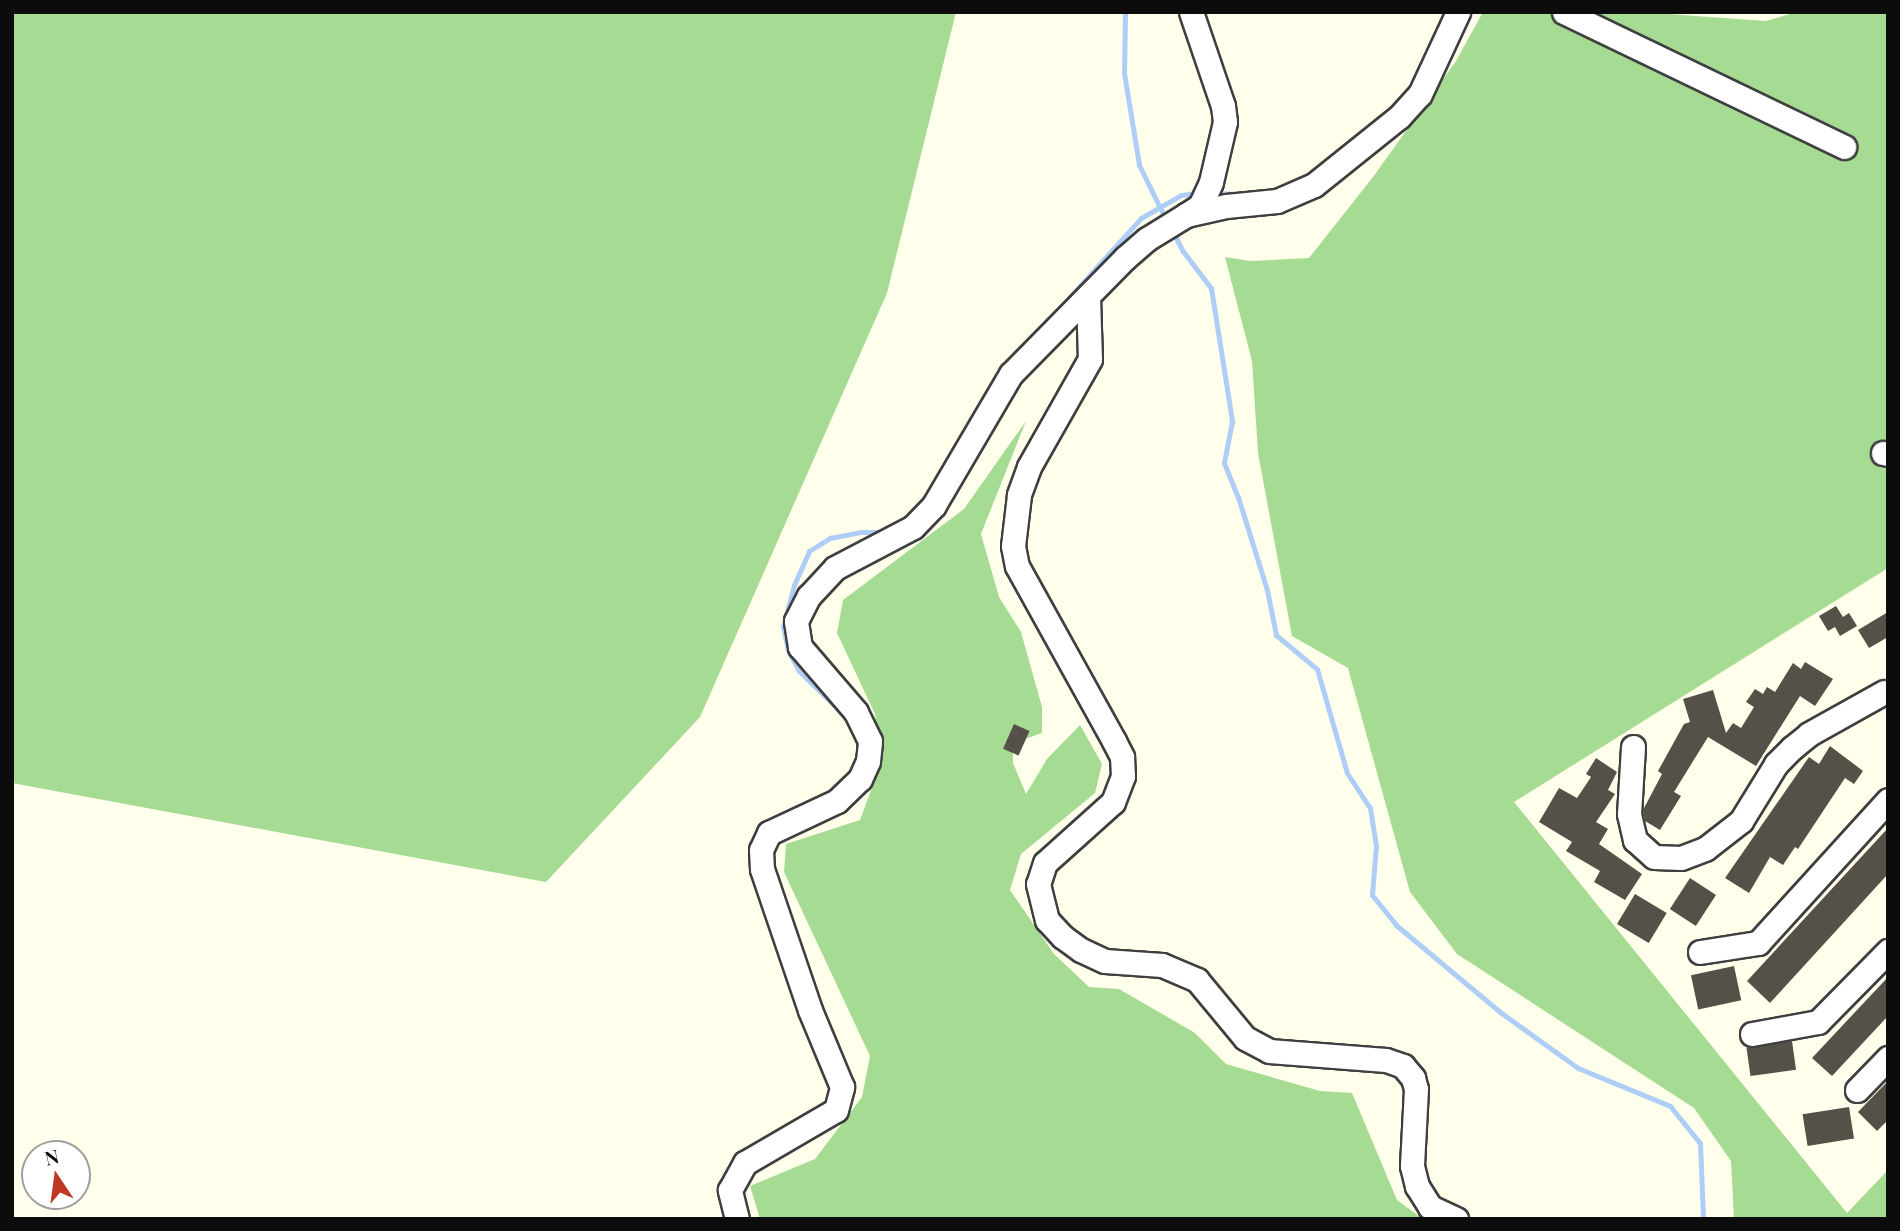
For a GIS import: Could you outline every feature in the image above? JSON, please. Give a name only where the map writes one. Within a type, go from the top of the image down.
[{"type":"street","points":[[737,1219],[730,1190],[745,1163],[836,1110],[842,1087],[810,1010],[762,869],[761,850],[769,832],[837,801],[860,779],[868,761],[870,741],[856,712],[800,647],[796,621],[809,596],[835,568],[913,527],[927,512],[1011,374],[1125,258],[1181,218],[1211,182],[1225,121],[1223,106],[1191,12]]},
{"type":"street","points":[[1181,218],[1226,206],[1277,201],[1314,185],[1399,117],[1420,94],[1458,12]]},
{"type":"street","points":[[1564,12],[1844,147]]},
{"type":"street","points":[[1088,296],[1090,359],[1080,382],[1038,447],[1029,467],[1019,495],[1013,546],[1017,566],[1122,757],[1124,776],[1113,802],[1045,863],[1038,884],[1047,920],[1081,950],[1105,961],[1162,965],[1197,980],[1245,1038],[1269,1051],[1386,1060],[1403,1066],[1413,1078],[1416,1089],[1412,1166],[1417,1186],[1430,1207],[1456,1219]]},
{"type":"street","points":[[1633,747],[1629,814],[1635,840],[1654,857],[1681,858],[1705,849],[1741,821],[1776,764],[1809,734],[1886,693]]},
{"type":"street","points":[[1700,952],[1758,943],[1888,800]]},
{"type":"street","points":[[1752,1034],[1818,1022],[1888,951]]},
{"type":"street","points":[[1857,1090],[1888,1058]]},
{"type":"green space","points":[[12,12],[956,12],[887,293],[700,717],[546,882],[12,783]]},
{"type":"green space","points":[[1483,12],[1640,12],[1766,21],[1797,12],[1888,12],[1888,568],[1514,802],[1847,1213],[1888,1170],[1888,1219],[1734,1219],[1731,1161],[1694,1108],[1457,954],[1410,892],[1348,668],[1292,636],[1258,453],[1252,361],[1225,257],[1250,261],[1309,258],[1373,177],[1456,61]]},
{"type":"green space","points":[[1026,421],[981,534],[999,597],[1021,632],[1042,707],[1042,733],[1013,743],[1013,763],[1026,794],[1047,759],[1080,725],[1102,764],[1095,793],[1021,854],[1010,890],[1054,954],[1089,987],[1119,989],[1195,1033],[1226,1064],[1320,1091],[1352,1093],[1397,1200],[1423,1219],[760,1219],[750,1186],[815,1159],[862,1097],[870,1056],[784,872],[786,844],[860,820],[882,761],[875,714],[837,633],[843,600],[964,509]]},
{"type":"building","points":[[1836,606],[1843,617],[1849,613],[1857,626],[1840,636],[1835,627],[1828,631],[1819,616]]},
{"type":"building","points":[[1888,612],[1888,637],[1869,648],[1858,630]]},
{"type":"building","points":[[1805,662],[1833,679],[1815,706],[1800,696],[1756,766],[1708,737],[1674,792],[1681,796],[1660,830],[1645,821],[1643,810],[1662,774],[1658,771],[1684,724],[1690,722],[1683,699],[1713,690],[1726,733],[1733,723],[1741,728],[1754,707],[1746,702],[1755,689],[1763,694],[1767,687],[1775,692],[1793,663],[1801,669]]},
{"type":"building","points":[[1014,724],[1030,731],[1019,756],[1003,749]]},
{"type":"building","points":[[1830,746],[1863,771],[1854,784],[1845,778],[1798,849],[1795,847],[1783,865],[1770,857],[1749,893],[1725,878],[1809,757],[1819,764]]},
{"type":"building","points":[[1596,758],[1617,772],[1608,790],[1615,794],[1596,822],[1608,829],[1599,844],[1642,874],[1625,900],[1594,882],[1600,871],[1566,851],[1572,842],[1539,822],[1559,788],[1577,798],[1591,777],[1586,774]]},
{"type":"building","points":[[1888,828],[1888,874],[1770,1003],[1747,981]]},
{"type":"building","points":[[1690,878],[1716,895],[1696,926],[1670,909]]},
{"type":"building","points":[[1635,894],[1667,913],[1649,943],[1617,924]]},
{"type":"building","points":[[1734,966],[1741,1000],[1698,1009],[1691,975]]},
{"type":"building","points":[[1888,977],[1888,1016],[1832,1076],[1812,1058]]},
{"type":"building","points":[[1792,1041],[1796,1070],[1750,1076],[1746,1047]]},
{"type":"building","points":[[1888,1081],[1888,1120],[1877,1131],[1858,1112]]},
{"type":"building","points":[[1849,1107],[1854,1139],[1808,1146],[1803,1114]]},
{"type":"waterway","points":[[1125,12],[1124,73],[1139,165],[1167,222]]},
{"type":"waterway","points":[[1059,309],[1141,218],[1181,195],[1198,193]]},
{"type":"waterway","points":[[1211,193],[1243,194]]},
{"type":"waterway","points":[[1172,230],[1182,250],[1211,288],[1232,421],[1224,463],[1238,497],[1267,590],[1276,635],[1317,669],[1347,773],[1370,808],[1376,846],[1372,895],[1396,925],[1500,1012],[1578,1068],[1670,1106],[1700,1143],[1703,1219]]},
{"type":"waterway","points":[[841,712],[799,671],[788,650],[783,627],[794,585],[809,551],[830,538],[860,532],[885,532]]}]
